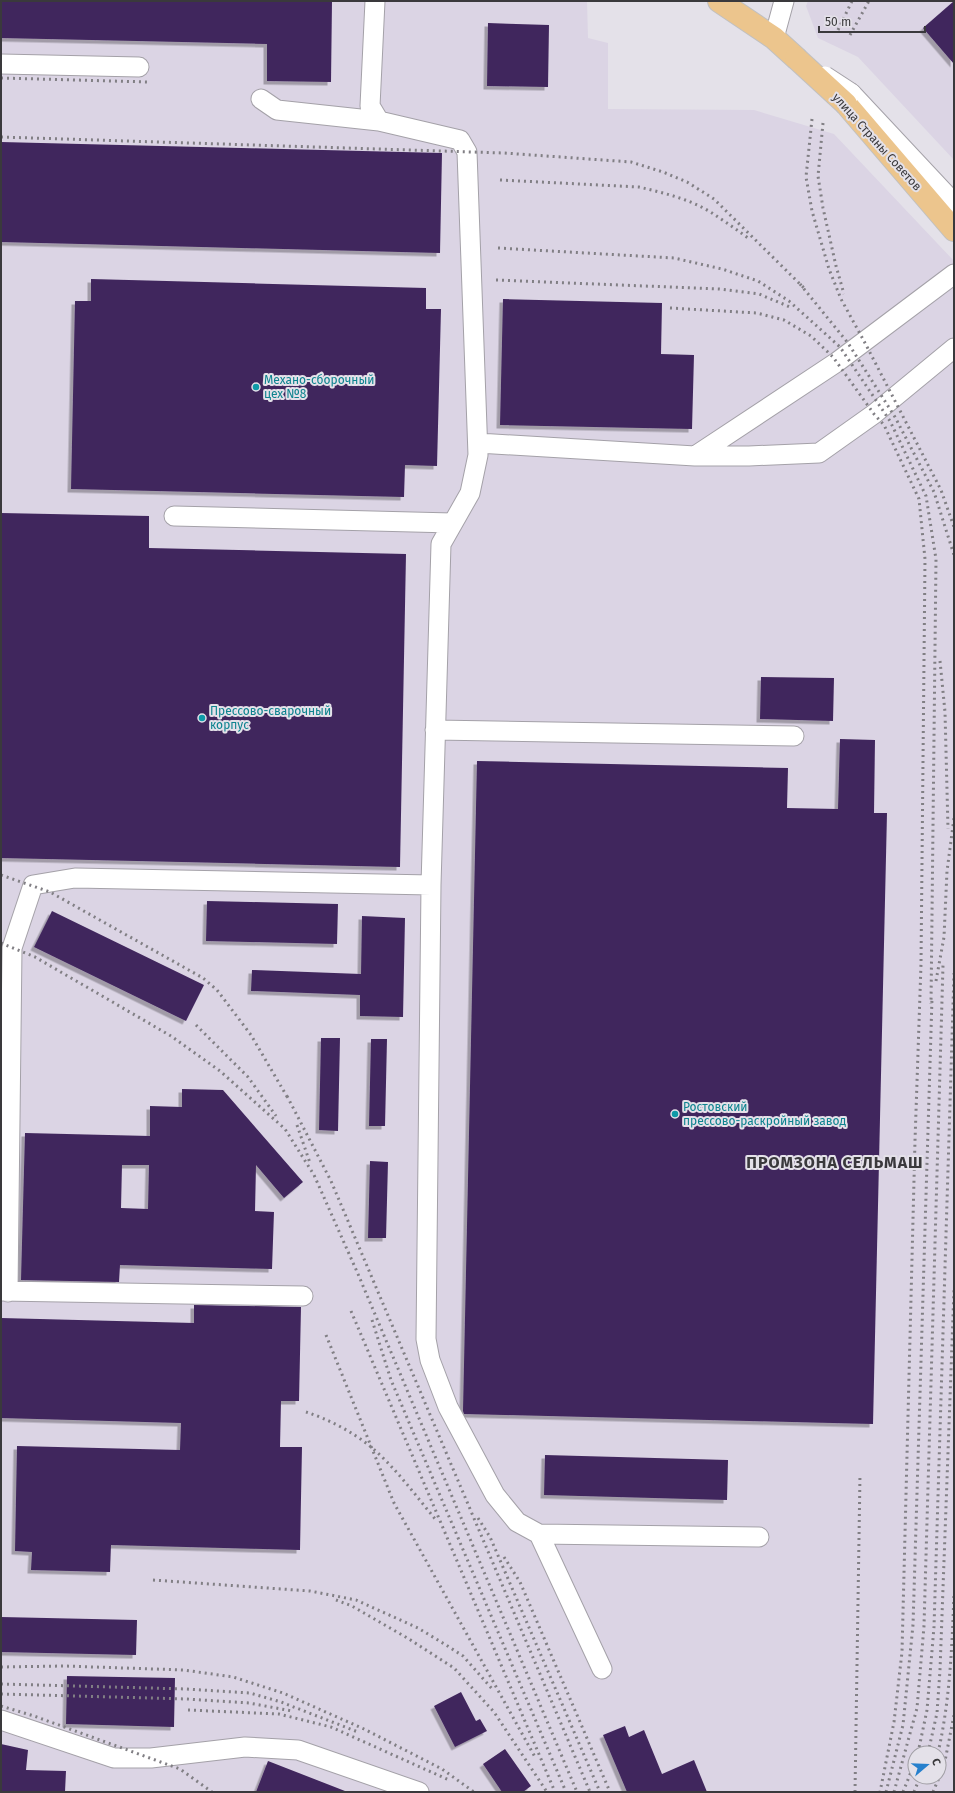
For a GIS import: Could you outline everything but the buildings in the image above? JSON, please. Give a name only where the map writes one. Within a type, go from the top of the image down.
[{"type":"main road","name":"улица Страны Советов","points":[[719,1],[774,38],[796,58],[848,98],[954,230]]},
{"type":"street","points":[[375,1],[370,106],[379,121]]},
{"type":"street","points":[[774,38],[784,1]]},
{"type":"street","points":[[1,64],[139,67]]},
{"type":"street","points":[[848,98],[954,203]]},
{"type":"street","points":[[261,99],[277,110],[379,121],[460,140],[467,152],[478,455],[470,493],[440,544],[431,885],[426,1339],[430,1360],[448,1407],[495,1495],[517,1522],[539,1534],[759,1537]]},
{"type":"street","points":[[695,456],[837,362],[954,274]]},
{"type":"street","points":[[478,443],[695,456],[749,456],[819,453],[874,414],[954,348]]},
{"type":"street","points":[[174,516],[452,523]]},
{"type":"street","points":[[435,730],[794,736]]},
{"type":"street","points":[[302,1296],[4,1291],[12,948],[33,885],[75,878],[431,885]]},
{"type":"street","points":[[539,1534],[602,1670]]},
{"type":"street","points":[[1,1720],[114,1758],[151,1758],[246,1747],[298,1750],[419,1792]]},
{"type":"shaded area","points":[[1,1],[587,1],[588,38],[608,43],[608,109],[754,110],[834,134],[954,261],[954,1792],[1,1792]]},
{"type":"shaded area","points":[[808,1],[954,1],[954,160],[858,57],[818,38],[806,6]]},
{"type":"railway","points":[[838,30],[852,1]]},
{"type":"railway","points":[[850,35],[869,1]]},
{"type":"railway","points":[[1,78],[149,82]]},
{"type":"railway","points":[[812,119],[806,177],[812,211],[829,269],[841,299],[941,490],[954,527]]},
{"type":"railway","points":[[823,123],[818,176],[823,208],[844,294]]},
{"type":"railway","points":[[1,137],[504,153],[631,162],[663,172],[687,182],[714,199],[804,288]]},
{"type":"railway","points":[[500,180],[639,187],[686,200],[704,208],[748,238]]},
{"type":"railway","points":[[498,248],[674,258],[722,269],[758,281],[789,301],[840,347],[890,421],[926,496],[936,559],[931,1004]]},
{"type":"railway","points":[[496,280],[719,289],[759,294],[790,307]]},
{"type":"railway","points":[[800,284],[848,343],[895,417],[934,492],[954,555]]},
{"type":"railway","points":[[670,308],[757,313],[784,320],[811,336],[833,357],[874,414],[884,425],[919,499],[925,559],[921,964],[902,1652],[894,1722],[880,1792]]},
{"type":"railway","points":[[940,661],[945,712],[948,829]]},
{"type":"railway","points":[[936,981],[944,937],[947,871],[954,818]]},
{"type":"railway","points":[[1,875],[50,892],[203,978],[217,990],[251,1035],[289,1100]]},
{"type":"railway","points":[[1,943],[35,957],[171,1036],[220,1071],[285,1129],[314,1175],[358,1274],[577,1792]]},
{"type":"railway","points":[[894,1792],[917,1708],[924,1626],[943,965]]},
{"type":"railway","points":[[920,1745],[927,1710],[934,1627],[954,973]]},
{"type":"railway","points":[[886,1792],[903,1725],[913,1625],[932,998]]},
{"type":"railway","points":[[196,1025],[248,1077],[276,1116]]},
{"type":"railway","points":[[287,1096],[331,1181],[590,1792]]},
{"type":"railway","points":[[297,1125],[310,1163]]},
{"type":"railway","points":[[930,1745],[937,1713],[940,1670],[954,1289]]},
{"type":"railway","points":[[351,1311],[555,1792]]},
{"type":"railway","points":[[372,1320],[391,1380],[566,1792]]},
{"type":"railway","points":[[326,1335],[394,1503],[535,1757]]},
{"type":"railway","points":[[306,1412],[340,1426],[371,1447],[397,1473],[436,1520]]},
{"type":"railway","points":[[855,1792],[860,1474]]},
{"type":"railway","points":[[478,1518],[490,1537],[600,1792]]},
{"type":"railway","points":[[504,1557],[520,1582],[610,1792]]},
{"type":"railway","points":[[153,1580],[310,1591],[356,1600],[418,1628],[463,1656],[494,1691]]},
{"type":"railway","points":[[940,1745],[948,1693],[954,1593]]},
{"type":"railway","points":[[336,1600],[352,1606],[409,1639],[454,1668],[494,1712],[547,1792]]},
{"type":"railway","points":[[1,1667],[64,1666],[184,1670],[233,1677],[283,1693],[364,1729],[442,1769],[474,1792]]},
{"type":"railway","points":[[1,1684],[186,1689],[250,1693],[281,1702],[358,1732]]},
{"type":"railway","points":[[1,1694],[187,1699],[249,1703],[292,1711]]},
{"type":"railway","points":[[1,1706],[34,1716],[180,1769],[212,1792]]},
{"type":"railway","points":[[188,1710],[279,1714],[331,1727],[449,1780]]},
{"type":"railway","points":[[933,1792],[944,1766],[954,1715]]},
{"type":"railway","points":[[903,1792],[907,1782]]},
{"type":"railway","points":[[914,1792],[917,1785]]},
{"type":"place","name":"Механо-сборочный цех №8","points":[[256,387]]},
{"type":"place","name":"Прессово-сварочный корпус","points":[[202,718]]},
{"type":"place","name":"Ростовский прессово-раскройный завод","points":[[675,1114]]},
{"type":"district","name":"ПРОМЗОНА СЕЛЬМАШ","points":[[835,1162]]}]
